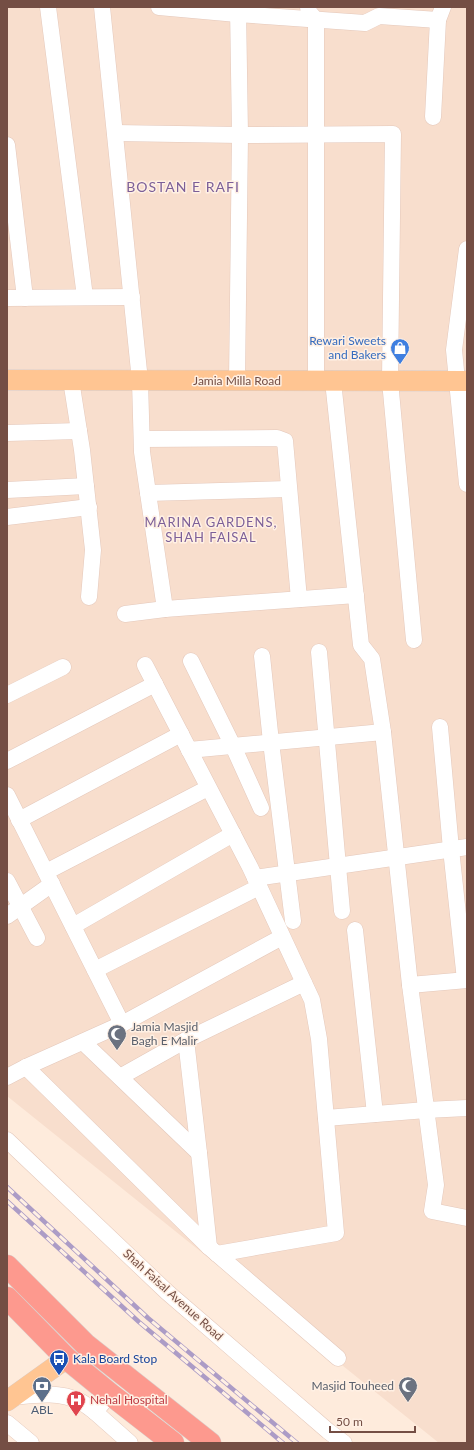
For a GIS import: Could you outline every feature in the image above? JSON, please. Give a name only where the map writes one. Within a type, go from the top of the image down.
[{"type":"highway","points":[[7,1266],[85,1344],[210,1443]]},
{"type":"highway","points":[[7,1298],[62,1354],[173,1443]]},
{"type":"main road","name":"Jamia Milla Road","points":[[7,380],[462,381]]},
{"type":"main road","points":[[9,1397],[62,1354]]},
{"type":"street","points":[[48,7],[85,297]]},
{"type":"street","points":[[102,7],[140,381],[142,452],[165,609]]},
{"type":"street","points":[[159,7],[312,13],[366,23],[378,12],[441,14],[433,117]]},
{"type":"street","points":[[237,381],[240,135],[238,11]]},
{"type":"street","points":[[312,13],[315,135],[325,381],[362,645],[372,659],[383,732],[410,985],[436,1185],[432,1211],[467,1218]]},
{"type":"street","points":[[115,133],[240,135],[393,134],[390,381],[414,640]]},
{"type":"street","points":[[7,145],[25,298]]},
{"type":"street","points":[[467,249],[454,350],[462,381],[467,484]]},
{"type":"street","points":[[7,298],[132,297]]},
{"type":"street","points":[[71,380],[94,550],[89,597]]},
{"type":"street","points":[[7,433],[79,431]]},
{"type":"street","points":[[142,439],[281,438],[284,441],[299,599]]},
{"type":"street","points":[[7,490],[86,486]]},
{"type":"street","points":[[148,493],[288,489]]},
{"type":"street","points":[[7,517],[88,507]]},
{"type":"street","points":[[125,614],[165,609],[356,595]]},
{"type":"street","points":[[319,652],[342,911]]},
{"type":"street","points":[[262,656],[293,921]]},
{"type":"street","points":[[191,662],[261,808]]},
{"type":"street","points":[[146,665],[257,882],[312,1000],[319,1039],[336,1232],[213,1251]]},
{"type":"street","points":[[7,695],[63,667]]},
{"type":"street","points":[[7,761],[155,684]]},
{"type":"street","points":[[410,985],[466,980],[451,849],[440,727]]},
{"type":"street","points":[[189,750],[383,732]]},
{"type":"street","points":[[19,820],[181,734]]},
{"type":"street","points":[[7,916],[20,907],[49,878],[208,788]]},
{"type":"street","points":[[7,795],[122,1024]]},
{"type":"street","points":[[73,926],[233,834]]},
{"type":"street","points":[[95,970],[257,882],[288,873],[467,847]]},
{"type":"street","points":[[7,881],[37,938]]},
{"type":"street","points":[[355,930],[375,1114]]},
{"type":"street","points":[[7,1077],[122,1024],[282,937]]},
{"type":"street","points":[[120,1077],[186,1040],[304,983]]},
{"type":"street","points":[[186,1040],[199,1153],[213,1251]]},
{"type":"street","points":[[83,1042],[199,1153]]},
{"type":"street","points":[[26,1067],[213,1251],[338,1358]]},
{"type":"street","points":[[326,1118],[467,1108]]},
{"type":"street","name":"Shah Faisal Avenue Road","points":[[7,1140],[167,1292],[344,1443]]},
{"type":"street","points":[[9,1397],[43,1394],[58,1395],[79,1400],[130,1443]]},
{"type":"street","points":[[94,1412],[110,1394]]},
{"type":"street","points":[[7,1423],[31,1443]]},
{"type":"shaded area","points":[[7,7],[467,7],[467,1443],[439,1443],[7,1096]]},
{"type":"railway","points":[[7,1187],[148,1318],[297,1443]]},
{"type":"railway","points":[[7,1201],[139,1322],[283,1443]]},
{"type":"place","name":"Rewari Sweets and Bakers","points":[[400,365]]},
{"type":"place","name":"Jamia Masjid Bagh E Malir","points":[[117,1051]]},
{"type":"place","name":"Kala Board Stop","points":[[59,1376]]},
{"type":"place","name":"ABL","points":[[42,1403]]},
{"type":"place","name":"Masjid Touheed","points":[[408,1403]]},
{"type":"place","name":"Nehal Hospital","points":[[76,1417]]},
{"type":"district","name":"BOSTAN E RAFI","points":[[183,187]]},
{"type":"district","name":"MARINA GARDENS, SHAH FAISAL","points":[[211,530]]}]
